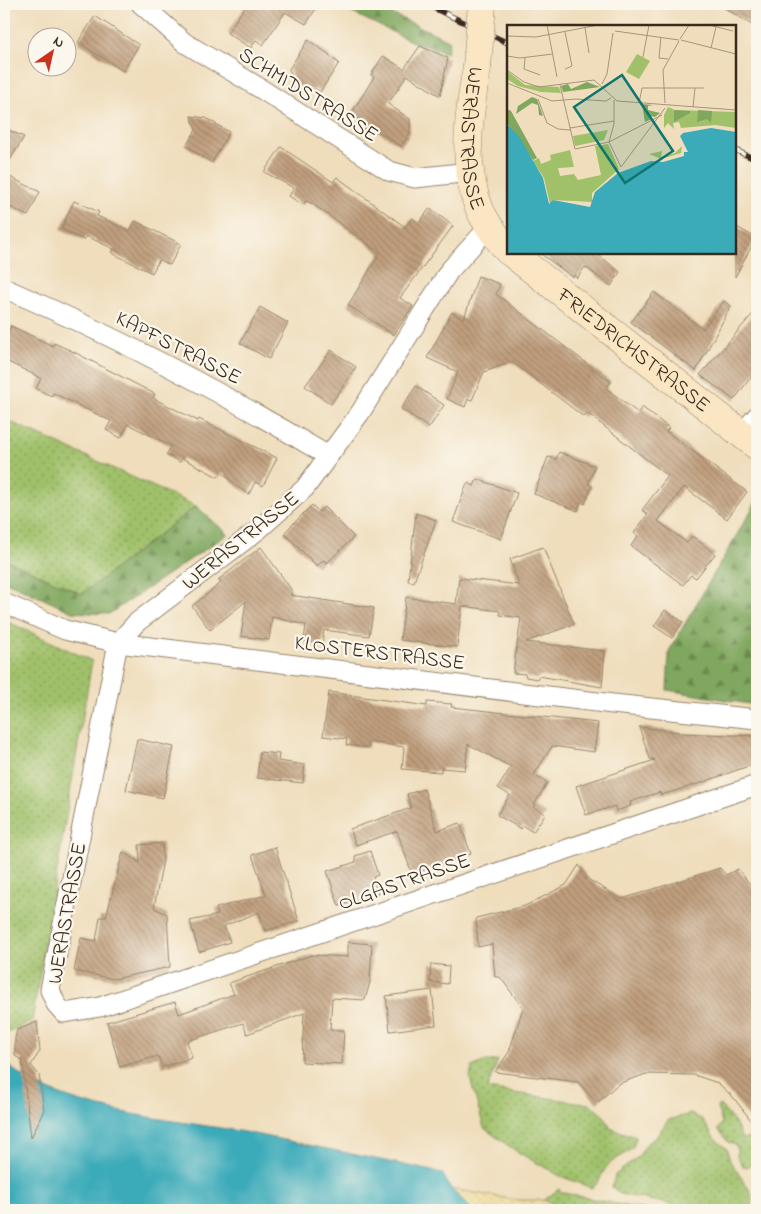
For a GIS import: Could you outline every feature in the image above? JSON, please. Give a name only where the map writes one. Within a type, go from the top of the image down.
[{"type":"main road","name":"WERASTRASSE","points":[[482,4],[469,132],[470,172],[480,210],[489,227]]},
{"type":"main road","name":"FRIEDRICHSTRASSE","points":[[489,227],[507,250]]},
{"type":"main road","name":"FRIEDRICHSTRASSE","points":[[512,254],[752,430]]},
{"type":"street","name":"SCHMIDSTRASSE","points":[[142,4],[185,43],[258,87],[389,171],[414,178],[470,172]]},
{"type":"street","name":"WERASTRASSE","points":[[64,1013],[56,1004],[50,990],[118,643],[136,623],[258,530],[305,488],[360,413],[449,271],[489,227]]},
{"type":"street","name":"KAPFSTRASSE","points":[[4,288],[188,376],[257,412],[328,456]]},
{"type":"street","name":"KLOSTERSTRASSE","points":[[4,603],[65,630],[118,643],[613,704],[757,719]]},
{"type":"street","name":"OLGASTRASSE","points":[[64,1013],[100,1008],[757,785]]},
{"type":"green space","points":[[334,4],[370,4],[449,40],[447,53],[413,42]]},
{"type":"green space","points":[[4,419],[196,506],[82,594],[4,559]]},
{"type":"green space","points":[[757,500],[757,684],[755,705],[667,690],[669,651]]},
{"type":"green space","points":[[196,506],[228,534],[109,614],[72,612],[4,581],[4,559],[82,594]]},
{"type":"green space","points":[[4,620],[92,661],[32,1021],[4,1035]]},
{"type":"green space","points":[[498,1060],[487,1089],[590,1104],[606,1118],[610,1128],[636,1137],[633,1147],[608,1165],[592,1188],[560,1176],[516,1151],[484,1128],[470,1078],[472,1067],[483,1062]]},
{"type":"green space","points":[[720,1105],[735,1123],[742,1139],[757,1137],[757,1162],[747,1167],[743,1166],[737,1156],[737,1146],[728,1142],[718,1129],[722,1123],[717,1107]]},
{"type":"green space","points":[[690,1114],[702,1119],[714,1138],[727,1149],[730,1161],[751,1192],[753,1210],[698,1210],[620,1194],[612,1187],[615,1175],[638,1157],[647,1143],[656,1137],[668,1120]]},
{"type":"green space","points":[[559,1189],[560,1192],[645,1210],[559,1210],[544,1200]]},
{"type":"sand","points":[[451,1189],[517,1200],[544,1200],[559,1210],[473,1210]]},
{"type":"water","points":[[4,1061],[26,1078],[52,1092],[116,1111],[244,1132],[442,1173],[451,1189],[473,1210],[4,1210]]},
{"type":"building","points":[[247,4],[319,4],[306,24],[285,12],[263,45],[256,40],[251,48],[227,33]]},
{"type":"building","points":[[718,4],[757,4],[757,28]]},
{"type":"building","points":[[95,16],[139,45],[123,71],[78,42]]},
{"type":"building","points":[[308,40],[339,63],[320,92],[316,89],[305,91],[296,85],[289,69]]},
{"type":"building","points":[[420,46],[448,58],[440,96],[407,75],[388,104],[410,119],[410,133],[401,146],[374,129],[364,133],[363,122],[351,114],[374,77],[371,75],[383,56],[404,69]]},
{"type":"building","points":[[191,116],[206,118],[229,132],[212,163],[186,146],[196,130]]},
{"type":"building","points":[[4,128],[24,137],[4,170]]},
{"type":"building","points":[[281,147],[333,182],[337,177],[405,227],[412,218],[419,223],[430,208],[453,226],[400,298],[413,306],[394,335],[348,305],[380,253],[313,204],[306,201],[303,205],[289,196],[294,188],[264,172]]},
{"type":"building","points":[[4,174],[40,192],[28,216],[4,204]]},
{"type":"building","points":[[74,201],[99,212],[97,216],[130,231],[135,221],[181,244],[170,265],[159,260],[152,273],[112,253],[114,249],[86,236],[84,240],[61,229]]},
{"type":"building","points":[[736,227],[756,238],[735,277],[736,254]]},
{"type":"building","points":[[541,254],[598,254],[620,272],[611,286],[585,267],[577,278],[574,275],[573,277]]},
{"type":"building","points":[[478,276],[500,284],[496,294],[611,382],[606,388],[638,413],[642,407],[669,428],[666,431],[747,492],[727,519],[684,487],[658,521],[687,543],[692,536],[715,554],[696,578],[691,575],[683,585],[631,546],[638,536],[634,533],[648,514],[642,510],[668,476],[587,413],[584,417],[512,362],[484,372],[472,400],[468,399],[465,407],[447,399],[458,372],[427,358],[452,312],[464,319]]},
{"type":"building","points":[[654,292],[703,329],[724,301],[731,306],[696,371],[631,322]]},
{"type":"building","points":[[260,307],[288,323],[269,359],[240,343]]},
{"type":"building","points":[[757,309],[757,369],[734,400],[700,375]]},
{"type":"building","points":[[11,326],[53,346],[54,343],[74,352],[155,394],[153,398],[277,458],[263,486],[255,482],[249,494],[239,488],[223,473],[218,477],[182,458],[180,462],[166,455],[171,446],[128,424],[121,438],[106,430],[111,421],[53,393],[52,396],[36,389],[41,378],[4,360],[4,342]]},
{"type":"building","points":[[331,350],[356,367],[331,404],[305,386]]},
{"type":"building","points":[[416,386],[444,405],[429,428],[401,409]]},
{"type":"building","points":[[559,452],[595,466],[588,484],[592,486],[585,504],[581,502],[578,511],[534,494],[548,457],[556,459]]},
{"type":"building","points":[[477,479],[517,493],[501,539],[453,522],[467,483],[474,486]]},
{"type":"building","points":[[312,505],[319,512],[324,507],[354,537],[327,563],[324,560],[317,566],[284,533]]},
{"type":"building","points":[[416,513],[436,520],[414,582],[408,581]]},
{"type":"building","points":[[261,547],[293,592],[290,595],[374,608],[369,636],[324,630],[322,644],[304,641],[306,625],[272,617],[269,640],[241,636],[246,601],[210,630],[192,606],[221,583],[218,580]]},
{"type":"building","points":[[543,547],[574,624],[526,642],[605,651],[602,687],[539,676],[537,679],[526,677],[525,674],[513,673],[521,618],[500,615],[500,611],[462,606],[457,647],[400,640],[406,597],[456,604],[459,578],[519,585],[510,559]]},
{"type":"building","points":[[665,610],[683,622],[672,638],[654,626]]},
{"type":"building","points":[[329,692],[427,706],[427,702],[452,704],[451,707],[598,723],[594,752],[552,746],[534,775],[547,783],[533,807],[545,814],[533,832],[523,826],[521,829],[497,815],[510,795],[498,788],[511,767],[468,744],[465,770],[441,768],[441,772],[402,769],[404,747],[369,742],[368,748],[346,745],[347,739],[323,736]]},
{"type":"building","points":[[639,727],[681,733],[757,736],[757,763],[698,784],[661,795],[660,792],[630,802],[631,806],[616,811],[615,806],[586,815],[576,786],[655,760],[650,759]]},
{"type":"building","points":[[137,739],[174,747],[163,798],[126,790]]},
{"type":"building","points":[[260,752],[279,754],[278,761],[305,765],[303,783],[257,778]]},
{"type":"building","points":[[424,789],[437,831],[460,823],[471,854],[412,874],[397,831],[356,845],[350,829],[411,808],[407,794]]},
{"type":"building","points":[[162,843],[163,860],[154,908],[167,914],[170,967],[114,979],[74,971],[81,938],[96,941],[100,917],[106,917],[123,852],[140,863],[139,845]]},
{"type":"building","points":[[275,847],[299,921],[265,931],[259,912],[224,926],[230,942],[199,952],[190,921],[218,915],[216,908],[266,895],[252,855]]},
{"type":"building","points":[[370,851],[378,875],[373,877],[378,893],[339,906],[327,871],[356,862],[355,856]]},
{"type":"building","points":[[579,865],[589,880],[622,899],[720,868],[726,875],[738,869],[757,893],[757,1128],[733,1097],[718,1083],[694,1075],[646,1074],[618,1084],[597,1103],[578,1082],[495,1072],[509,1052],[523,1008],[500,977],[495,977],[492,944],[478,947],[476,918],[525,906],[566,885]]},
{"type":"building","points":[[348,942],[372,944],[370,982],[365,1000],[332,998],[330,1030],[344,1030],[342,1064],[302,1062],[304,1013],[247,1034],[243,1023],[187,1041],[192,1058],[162,1067],[158,1056],[120,1067],[107,1022],[175,1002],[179,1014],[234,994],[229,983],[312,955],[348,957]]},
{"type":"building","points":[[431,964],[449,966],[448,984],[430,982]]},
{"type":"building","points":[[432,990],[436,1025],[390,1031],[386,996]]},
{"type":"building","points":[[37,1022],[40,1051],[31,1065],[39,1075],[44,1110],[31,1138],[22,1060],[15,1056],[15,1038],[17,1030]]},
{"type":"railway","points":[[425,4],[507,43]]},
{"type":"railway","points":[[736,150],[757,160]]}]
